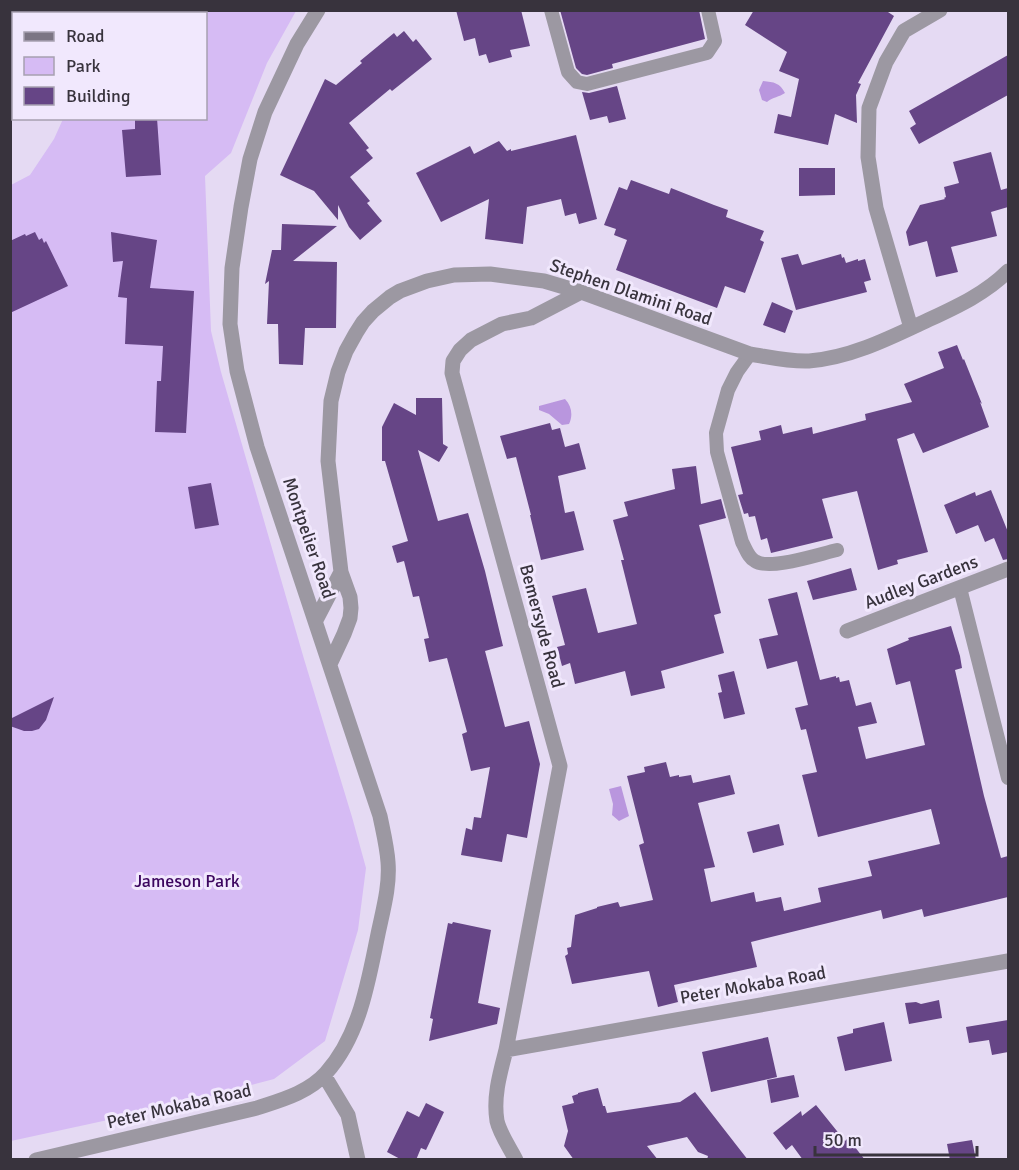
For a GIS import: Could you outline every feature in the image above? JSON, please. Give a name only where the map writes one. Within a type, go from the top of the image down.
[{"type":"street","name":"Montpelier Road","points":[[318,10],[297,44],[265,112],[250,159],[232,268],[230,324],[237,371],[257,447],[380,816],[388,862],[387,891],[360,1013],[344,1050],[324,1075]]},
{"type":"street","points":[[911,328],[876,208],[867,158],[869,108],[886,62],[904,31],[940,10]]},
{"type":"street","name":"Stephen Dlamini Road","points":[[330,664],[350,618],[351,608],[350,597],[341,572],[328,461],[331,401],[346,351],[363,322],[373,311],[400,291],[427,281],[454,275],[490,274],[544,281],[581,292],[750,354],[808,361],[836,357],[862,349],[911,328],[975,297],[1008,271]]},
{"type":"street","name":"Bemersyde Road","points":[[506,1050],[560,766],[452,373],[453,361],[460,350],[471,340],[502,324],[531,318],[581,292]]},
{"type":"street","name":"Audley Gardens","points":[[847,631],[1008,568]]},
{"type":"street","points":[[316,620],[341,572]]},
{"type":"street","name":"Peter Mokaba Road","points":[[506,1050],[1008,961]]},
{"type":"street","points":[[506,1050],[497,1087],[497,1123],[516,1160]]},
{"type":"street","points":[[324,1075],[348,1115],[358,1160]]},
{"type":"street","name":"Peter Mokaba Road","points":[[43,1159],[257,1108],[292,1096],[324,1075]]},
{"type":"lane","points":[[551,10],[568,72],[577,82],[587,84],[707,53],[714,41],[708,10]]},
{"type":"lane","points":[[750,354],[728,390],[716,433],[717,452],[742,542],[749,556],[755,562],[765,566],[837,549]]},
{"type":"lane","points":[[960,588],[1008,778]]},
{"type":"green space","points":[[11,10],[86,10],[85,12],[12,12],[11,66]]},
{"type":"green space","name":"Jameson Park","points":[[296,11],[267,63],[231,153],[205,176],[211,331],[366,868],[358,930],[325,1041],[274,1079],[177,1105],[11,1141],[11,185],[30,175],[54,139],[63,120],[207,120],[207,12],[168,12]]},
{"type":"shaded area","points":[[763,81],[776,84],[785,93],[767,102],[762,100],[759,90]]},
{"type":"shaded area","points":[[565,399],[571,411],[569,424],[562,425],[549,414],[539,410],[539,406]]},
{"type":"shaded area","points":[[621,786],[629,816],[619,821],[612,815],[613,804],[609,789]]},
{"type":"building","points":[[456,10],[521,10],[530,46],[510,50],[512,57],[489,63],[486,54],[479,56],[475,38],[464,41]]},
{"type":"building","points":[[560,10],[699,10],[705,39],[612,64],[613,68],[587,75],[582,74],[576,68]]},
{"type":"building","points":[[754,10],[885,10],[894,16],[858,83],[861,84],[856,95],[857,123],[835,114],[828,145],[774,133],[778,114],[791,117],[799,79],[779,71],[787,52],[745,25]]},
{"type":"building","points":[[404,31],[413,42],[416,39],[432,59],[392,91],[390,89],[349,123],[369,148],[366,150],[373,158],[350,177],[370,201],[367,203],[382,221],[360,240],[349,227],[338,205],[338,220],[314,191],[280,175],[325,79],[336,85],[362,63],[360,61],[394,33],[397,37]]},
{"type":"building","points":[[1008,55],[1008,95],[919,144],[910,128],[916,124],[909,111]]},
{"type":"building","points":[[617,86],[626,119],[609,123],[607,116],[590,120],[582,92],[589,93]]},
{"type":"building","points":[[135,120],[157,120],[161,175],[126,177],[122,130],[135,129]]},
{"type":"building","points":[[576,135],[597,219],[579,224],[576,213],[565,216],[561,199],[527,207],[523,244],[485,239],[489,199],[441,222],[416,173],[470,146],[474,154],[499,141],[507,151],[511,149],[511,151]]},
{"type":"building","points":[[991,152],[1001,190],[1008,188],[1008,207],[991,212],[997,236],[951,247],[958,272],[936,277],[927,241],[909,246],[906,232],[920,205],[945,199],[944,187],[959,183],[953,162]]},
{"type":"building","points":[[799,168],[835,168],[835,195],[799,196]]},
{"type":"building","points":[[631,180],[669,194],[671,188],[728,210],[726,217],[764,231],[760,240],[764,242],[745,293],[725,286],[717,308],[616,270],[627,240],[614,235],[616,229],[604,225],[619,187],[627,190]]},
{"type":"building","points":[[282,224],[337,226],[293,261],[337,262],[336,328],[305,328],[303,365],[279,364],[278,324],[267,324],[269,281],[265,284],[272,250],[281,250]]},
{"type":"building","points":[[35,232],[39,240],[42,238],[44,243],[46,241],[68,286],[10,313],[10,241]]},
{"type":"building","points":[[111,232],[157,240],[150,288],[194,291],[186,433],[155,432],[157,381],[161,381],[163,346],[125,344],[127,298],[118,297],[123,261],[113,262]]},
{"type":"building","points":[[798,254],[802,265],[841,254],[846,263],[865,259],[871,280],[864,282],[867,292],[796,310],[781,258]]},
{"type":"building","points":[[772,302],[793,311],[785,333],[763,325]]},
{"type":"building","points":[[957,345],[982,404],[980,402],[989,427],[923,453],[914,433],[897,439],[928,552],[897,560],[898,564],[878,570],[857,491],[822,499],[833,538],[771,553],[767,538],[761,540],[755,516],[749,517],[748,513],[744,514],[738,495],[743,494],[731,447],[761,440],[759,431],[781,425],[783,434],[812,427],[813,434],[866,420],[865,414],[912,402],[904,384],[944,368],[938,352]]},
{"type":"building","points":[[416,398],[442,398],[443,444],[448,447],[439,462],[418,450],[438,521],[468,513],[503,646],[485,651],[505,727],[529,721],[540,764],[527,838],[507,834],[502,862],[461,855],[466,828],[472,830],[474,817],[481,818],[490,767],[471,771],[462,734],[467,732],[447,658],[429,662],[424,639],[429,638],[419,596],[413,597],[404,561],[397,563],[392,546],[408,541],[385,461],[382,461],[382,427],[394,403],[416,415]]},
{"type":"building","points":[[550,423],[552,430],[560,428],[565,447],[579,443],[586,469],[558,476],[565,513],[574,511],[584,550],[541,560],[516,457],[507,459],[500,436]]},
{"type":"building","points":[[696,466],[701,504],[721,499],[726,518],[699,525],[721,613],[714,615],[724,653],[661,671],[665,688],[631,696],[625,671],[575,684],[570,663],[562,666],[557,647],[565,645],[552,596],[586,588],[598,633],[637,624],[613,520],[628,516],[624,502],[675,489],[672,469]]},
{"type":"building","points":[[211,483],[219,525],[195,529],[188,487]]},
{"type":"building","points":[[991,490],[1008,532],[1008,559],[1003,560],[994,538],[985,542],[978,525],[956,534],[944,505],[975,492],[976,496]]},
{"type":"building","points":[[851,568],[857,590],[813,600],[807,581]]},
{"type":"building","points":[[797,592],[820,680],[836,676],[836,678],[839,677],[840,682],[849,680],[856,706],[871,702],[877,723],[858,727],[866,759],[925,745],[910,681],[896,685],[887,649],[909,640],[908,638],[951,626],[962,668],[955,670],[984,796],[1001,858],[1008,856],[1008,897],[924,917],[922,909],[883,919],[881,910],[751,942],[757,967],[674,985],[678,1002],[658,1007],[649,971],[572,984],[565,956],[568,954],[567,948],[571,947],[575,915],[618,902],[620,907],[653,900],[639,845],[644,843],[627,776],[645,772],[644,767],[666,762],[670,777],[691,775],[693,783],[730,775],[735,794],[698,803],[715,867],[704,869],[711,902],[754,892],[756,902],[781,897],[784,911],[821,902],[818,888],[872,876],[868,861],[940,844],[931,809],[818,837],[802,775],[817,772],[806,729],[801,730],[795,708],[808,705],[797,661],[767,669],[759,639],[778,635],[768,599]]},
{"type":"building","points":[[734,671],[745,714],[724,719],[718,693],[722,692],[718,675]]},
{"type":"building","points":[[54,697],[46,720],[39,729],[24,731],[10,726],[10,719]]},
{"type":"building","points":[[779,824],[784,845],[753,853],[747,832]]},
{"type":"building","points":[[448,923],[491,930],[478,1003],[500,1008],[497,1024],[429,1041],[433,1019],[430,1018]]},
{"type":"building","points":[[939,1000],[942,1018],[909,1024],[905,1003],[921,1004]]},
{"type":"building","points":[[1008,1020],[1008,1052],[992,1055],[989,1040],[969,1043],[966,1027]]},
{"type":"building","points":[[884,1022],[892,1061],[845,1071],[837,1037],[853,1033],[853,1029]]},
{"type":"building","points":[[768,1037],[777,1077],[711,1092],[702,1052]]},
{"type":"building","points":[[794,1075],[799,1097],[771,1103],[767,1080]]},
{"type":"building","points":[[598,1088],[607,1113],[680,1102],[695,1092],[748,1160],[707,1160],[708,1156],[698,1152],[687,1137],[647,1146],[658,1160],[574,1160],[564,1146],[568,1131],[562,1106],[574,1103],[572,1096],[578,1093]]},
{"type":"building","points":[[426,1103],[444,1112],[426,1150],[421,1148],[416,1160],[402,1160],[387,1152],[407,1111],[419,1117]]},
{"type":"building","points":[[816,1105],[845,1141],[848,1138],[865,1160],[803,1160],[792,1145],[786,1150],[773,1133],[801,1111],[802,1116]]},
{"type":"building","points":[[972,1140],[976,1160],[950,1160],[947,1144]]}]
